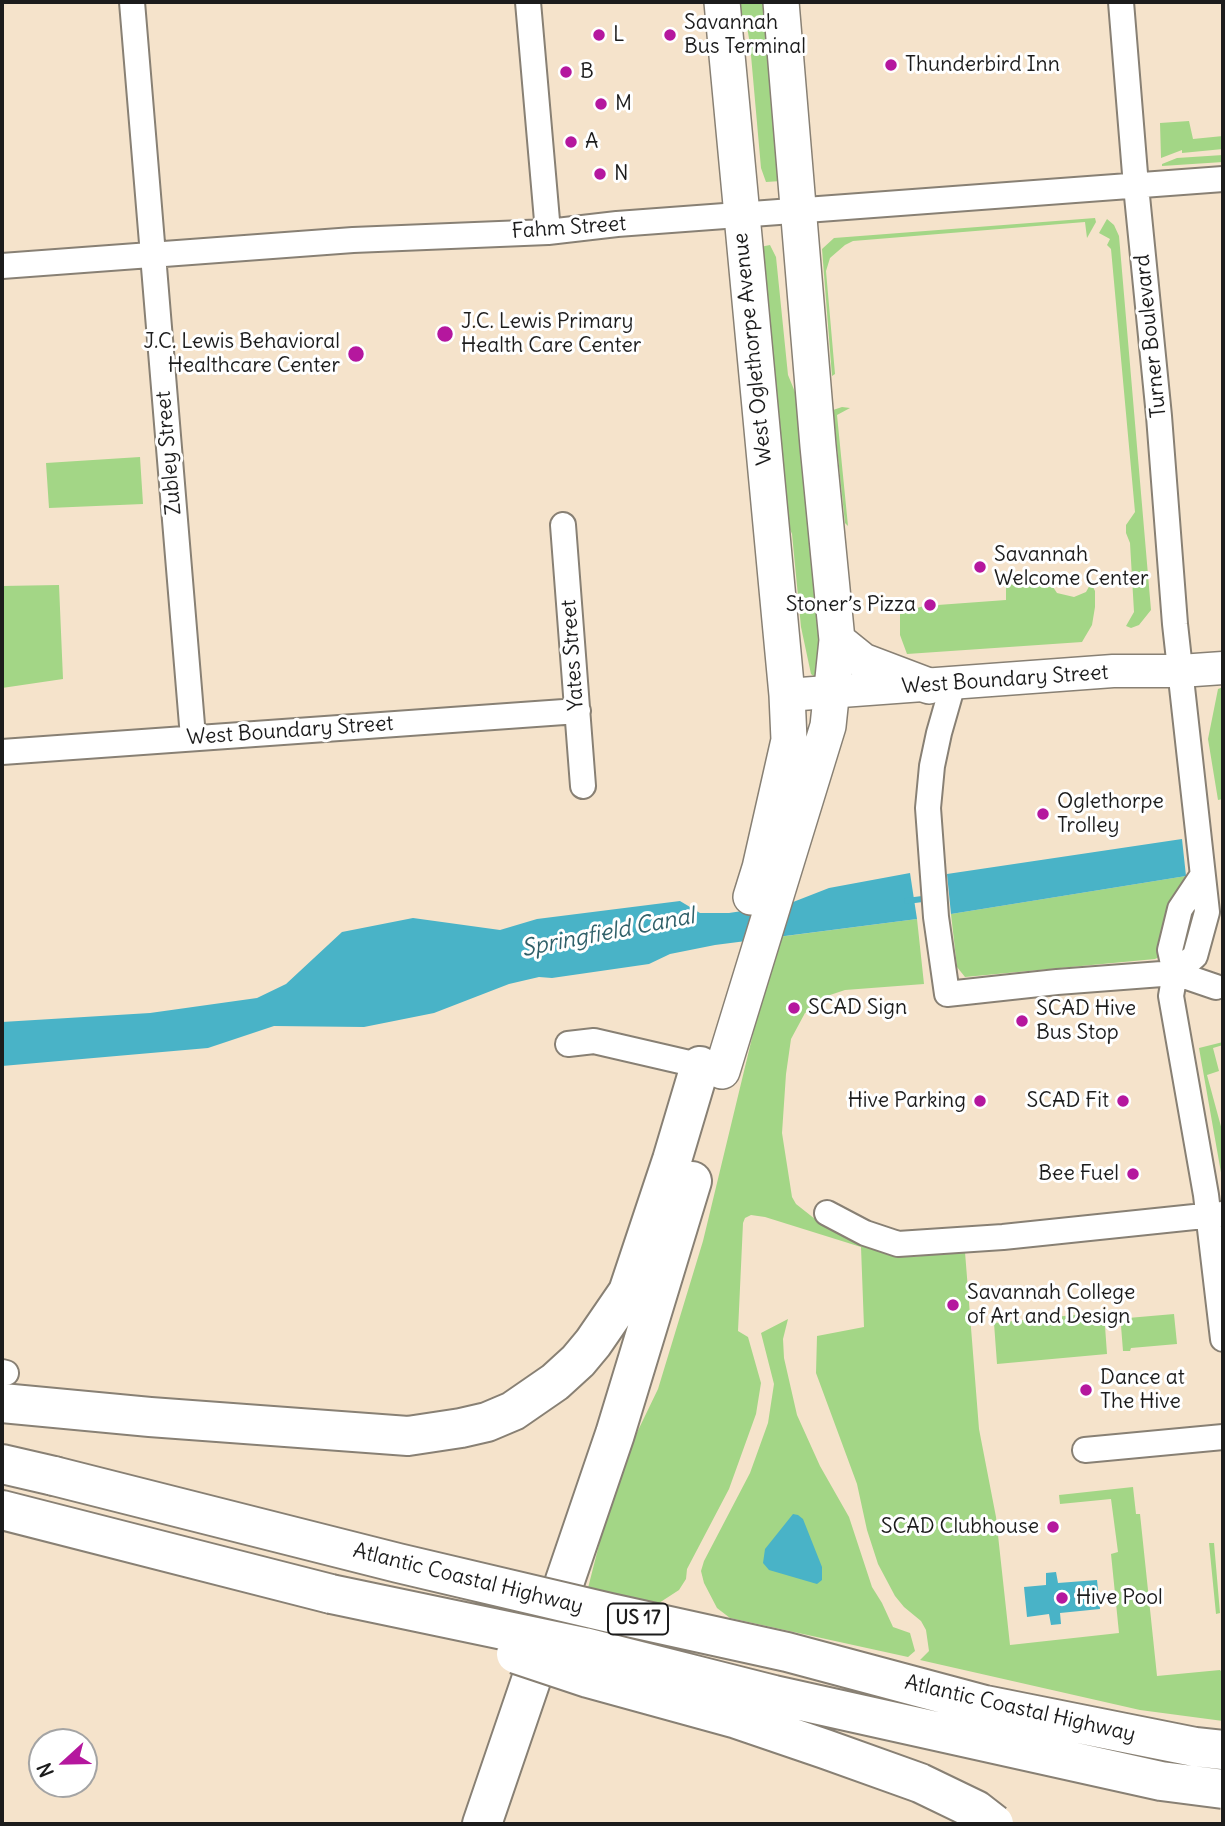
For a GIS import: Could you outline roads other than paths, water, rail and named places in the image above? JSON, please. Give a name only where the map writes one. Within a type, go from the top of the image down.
[{"type":"highway","points":[[3,1383],[163,1418],[408,1436],[487,1422],[513,1411],[555,1382],[593,1343],[628,1292],[673,1160],[711,1068]]},
{"type":"highway","points":[[482,1824],[615,1434],[675,1239],[711,1068]]},
{"type":"highway","name":"Atlantic Coastal Highway","points":[[2,1464],[398,1563],[787,1652],[985,1705],[1195,1747],[1223,1750]]},
{"type":"highway","name":"Atlantic Coastal Highway","points":[[2,1510],[331,1594],[584,1647],[775,1695],[1161,1781],[1223,1788]]},
{"type":"highway","points":[[331,1594],[588,1678],[737,1719],[825,1749],[920,1783],[976,1810],[994,1824]]},
{"type":"main road","name":"West Oglethorpe Avenue","points":[[722,2],[787,695],[789,740],[773,866]]},
{"type":"main road","points":[[711,1068],[773,866],[828,726],[837,640],[781,2]]},
{"type":"main road","points":[[837,640],[863,660],[941,685]]},
{"type":"street","name":"Zubley Street","points":[[132,2],[193,737]]},
{"type":"street","points":[[528,2],[548,232]]},
{"type":"street","name":"Turner Boulevard","points":[[1121,2],[1180,671],[1202,876],[1180,909],[1170,950],[1175,973]]},
{"type":"street","name":"Fahm Street","points":[[2,266],[352,240],[548,232],[1223,179]]},
{"type":"street","name":"Yates Street","points":[[563,525],[583,786]]},
{"type":"street","name":"West Boundary Street","points":[[787,695],[1113,671],[1223,668]]},
{"type":"street","points":[[941,685],[939,733],[932,766],[928,808],[936,918],[947,994],[1175,973],[1216,987]]},
{"type":"street","name":"West Boundary Street","points":[[2,752],[578,711]]},
{"type":"street","points":[[1175,973],[1171,996],[1216,1216],[1223,1339]]},
{"type":"street","points":[[568,1044],[594,1041],[711,1068]]},
{"type":"street","points":[[827,1213],[865,1233],[898,1244],[1216,1216]]},
{"type":"street","points":[[1085,1450],[1223,1437]]},
{"type":"water","points":[[1182,839],[1186,876],[951,914],[947,874]]},
{"type":"water","points":[[910,873],[917,919],[715,945],[670,954],[649,964],[552,978],[539,977],[509,984],[434,1013],[364,1027],[274,1026],[208,1048],[2,1066],[2,1022],[150,1013],[257,998],[286,984],[342,932],[413,918],[500,930],[537,919],[680,901],[700,913],[729,913],[788,904],[829,888]]},
{"type":"water","points":[[793,1514],[803,1519],[822,1567],[822,1580],[817,1584],[769,1570],[763,1563],[765,1549]]},
{"type":"water","name":"Hive Pool","points":[[1056,1572],[1058,1583],[1097,1580],[1100,1609],[1060,1613],[1061,1624],[1051,1625],[1049,1614],[1027,1617],[1024,1587],[1046,1585],[1046,1573]]},
{"type":"waterway","name":"Springfield Canal","points":[[907,901],[930,898]]},
{"type":"place","name":"L","points":[[599,35]]},
{"type":"place","name":"Savannah Bus Terminal","points":[[670,35]]},
{"type":"place","name":"Thunderbird Inn","points":[[891,65]]},
{"type":"place","name":"B","points":[[566,72]]},
{"type":"place","name":"M","points":[[601,104]]},
{"type":"place","name":"A","points":[[571,142]]},
{"type":"place","name":"N","points":[[600,174]]},
{"type":"place","name":"J.C. Lewis Primary Health Care Center","points":[[445,334]]},
{"type":"place","name":"J.C. Lewis Behavioral Healthcare Center","points":[[356,354]]},
{"type":"place","name":"Savannah Welcome Center","points":[[980,567]]},
{"type":"place","name":"Stoner’s Pizza","points":[[930,605]]},
{"type":"place","name":"Oglethorpe Trolley","points":[[1043,814]]},
{"type":"place","name":"SCAD Sign","points":[[794,1008]]},
{"type":"place","name":"SCAD Hive Bus Stop","points":[[1022,1021]]},
{"type":"place","name":"Hive Parking","points":[[980,1101]]},
{"type":"place","name":"SCAD Fit","points":[[1123,1101]]},
{"type":"place","name":"Bee Fuel","points":[[1133,1174]]},
{"type":"place","name":"Savannah College of Art and Design","points":[[953,1305]]},
{"type":"place","name":"Dance at The Hive","points":[[1086,1390]]},
{"type":"place","name":"SCAD Clubhouse","points":[[1053,1527]]},
{"type":"place","name":"Hive Pool","points":[[1062,1598]]}]
